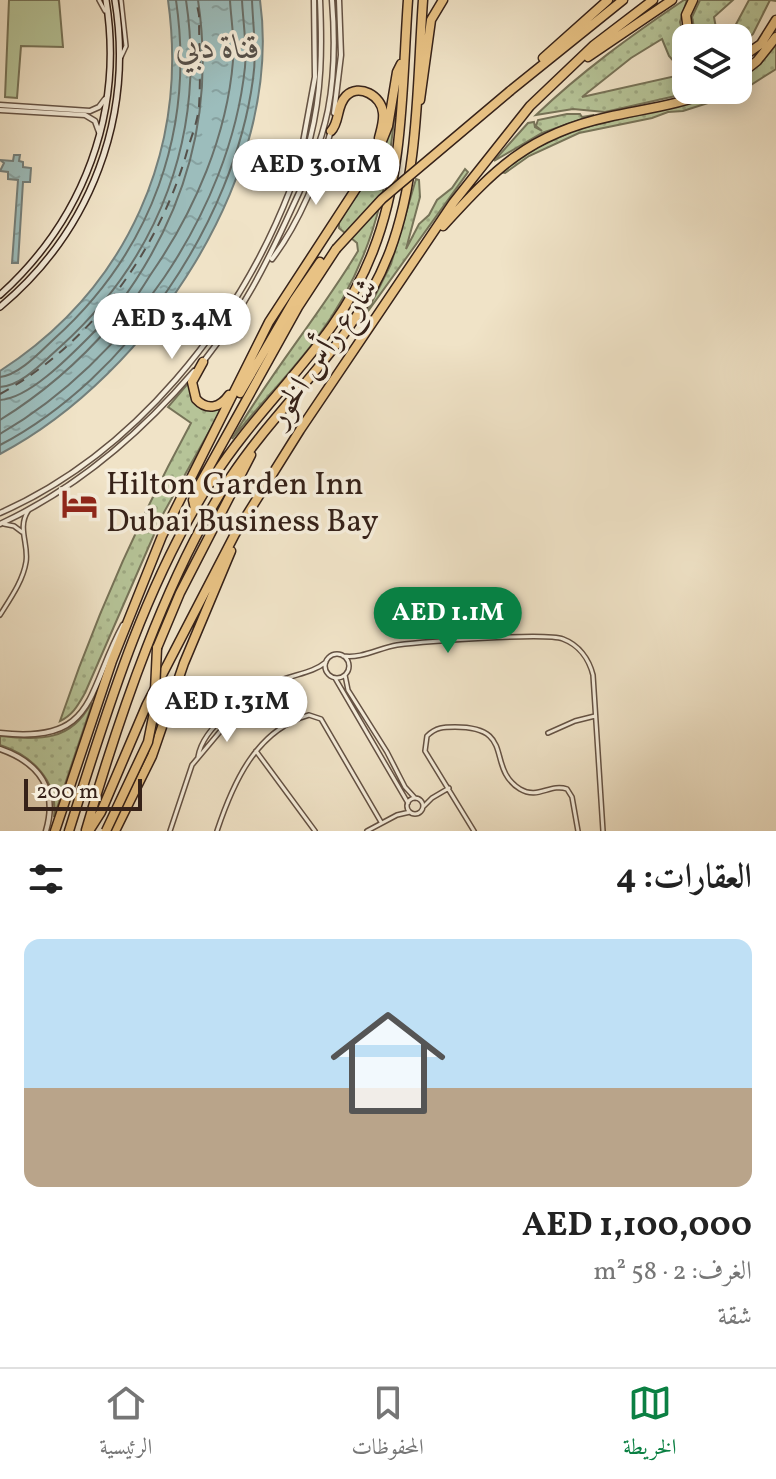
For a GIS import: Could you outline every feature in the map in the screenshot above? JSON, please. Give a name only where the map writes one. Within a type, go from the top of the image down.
[{"type":"highway","points":[[69,831],[132,644],[160,577],[195,509],[241,438],[331,331],[366,269],[392,187],[408,0]]},
{"type":"highway","points":[[87,831],[133,687],[170,594],[216,501],[258,439],[323,364],[362,309],[393,241],[408,182],[423,0]]},
{"type":"highway","points":[[415,112],[421,97],[431,20],[443,0]]},
{"type":"highway","points":[[510,91],[608,0]]},
{"type":"highway","name":"شارع رأس الخور","points":[[195,509],[195,492],[277,337],[336,249],[382,199],[623,0]]},
{"type":"highway","name":"شارع رأس الخور","points":[[87,831],[101,812],[147,704],[235,534],[292,442],[459,195],[530,106],[607,34],[653,0]]},
{"type":"highway","points":[[564,73],[672,0]]},
{"type":"highway","points":[[687,24],[686,15],[693,0]]},
{"type":"highway","points":[[752,50],[761,44],[776,20]]},
{"type":"highway","points":[[752,65],[776,37]]},
{"type":"highway","points":[[55,831],[130,613],[170,519],[276,309],[345,207],[380,148],[389,120],[397,72],[403,62]]},
{"type":"highway","points":[[331,131],[336,127],[342,100],[349,93],[368,92],[382,106],[383,121],[376,148],[345,207]]},
{"type":"highway","points":[[429,241],[482,182],[529,146],[586,122],[672,104]]},
{"type":"highway","points":[[229,405],[277,337]]},
{"type":"highway","points":[[203,362],[192,382],[192,393],[201,404],[215,406],[227,398],[252,356]]},
{"type":"highway","points":[[106,831],[150,735],[157,648],[180,593],[258,439]]},
{"type":"highway","points":[[115,831],[156,746],[184,663],[232,550],[235,534]]},
{"type":"main road","points":[[0,295],[32,263],[59,229],[87,177],[100,137],[109,90],[106,0]]},
{"type":"main road","points":[[0,307],[47,260],[89,202],[110,136],[118,93],[118,0]]},
{"type":"street","points":[[99,0],[108,13]]},
{"type":"street","points":[[266,267],[310,167],[325,122],[334,53],[332,0]]},
{"type":"street","points":[[0,524],[86,474],[130,438],[203,362],[242,308],[283,244],[321,162],[331,131],[341,66],[339,0]]},
{"type":"street","points":[[297,170],[314,58],[314,2]]},
{"type":"street","points":[[0,513],[82,466],[188,364],[223,316],[266,244],[310,140],[321,78],[314,2]]},
{"type":"street","points":[[0,108],[90,111],[102,105],[109,90]]},
{"type":"street","points":[[0,108],[88,115],[97,123],[100,137]]},
{"type":"street","points":[[291,168],[297,170]]},
{"type":"street","points":[[0,615],[24,571],[27,559],[24,518],[33,507]]},
{"type":"street","points":[[0,524],[11,525],[23,532]]},
{"type":"street","points":[[0,733],[47,734],[74,721],[85,707],[130,613]]},
{"type":"street","points":[[198,757],[200,746],[215,726],[232,712],[268,686],[310,671],[333,655],[356,657],[406,644],[553,636],[575,646],[588,661],[594,680],[603,831]]},
{"type":"street","points":[[343,656],[349,667]]},
{"type":"street","points":[[356,657],[345,675],[348,690],[406,789],[422,807]]},
{"type":"street","points":[[326,662],[327,673]]},
{"type":"street","points":[[310,671],[327,673],[335,678],[410,812]]},
{"type":"street","points":[[335,678],[345,675]]},
{"type":"street","points":[[170,831],[189,772],[232,712]]},
{"type":"street","points":[[218,831],[234,782],[256,751],[278,731],[309,715],[318,717],[381,822]]},
{"type":"street","points":[[548,733],[595,716]]},
{"type":"street","points":[[215,726],[221,730]]},
{"type":"street","points":[[474,831],[424,748],[427,736],[439,728],[477,728],[492,738],[508,777],[518,788],[537,794],[560,787],[569,791],[578,831]]},
{"type":"street","points":[[0,749],[27,763],[45,784],[51,804],[46,831]]},
{"type":"street","points":[[256,751],[315,831]]},
{"type":"street","points":[[381,756],[387,752]]},
{"type":"street","points":[[367,831],[397,815],[417,813],[432,798],[449,788]]},
{"type":"street","points":[[397,815],[417,799],[432,798]]},
{"type":"green space","points":[[9,0],[59,0],[63,47],[21,46],[17,98],[5,97]]},
{"type":"green space","points":[[687,0],[681,24],[672,24],[672,59],[662,39],[631,58],[582,97],[672,77],[672,97],[605,112],[573,109],[536,115],[589,69],[626,40]]},
{"type":"green space","points":[[700,0],[733,0],[714,17],[715,24],[693,24],[692,17]]},
{"type":"green space","points":[[749,0],[770,0],[753,34],[752,24],[736,24]]},
{"type":"green space","points":[[776,45],[776,69],[752,84],[752,70]]},
{"type":"green space","points":[[686,104],[705,104],[579,133],[529,156],[505,173],[500,172],[538,147],[577,129]]},
{"type":"green space","points":[[395,108],[381,200],[373,230],[350,285],[316,339],[232,439],[358,251],[357,243],[339,228],[339,222],[377,164]]},
{"type":"green space","points":[[580,114],[582,117],[594,115],[542,133],[494,161],[528,123],[534,122],[535,127],[542,131],[536,126],[538,120]]},
{"type":"green space","points":[[465,169],[468,172],[366,314],[391,264],[416,179],[419,180],[420,197],[406,249],[419,224]]},
{"type":"green space","points":[[190,381],[196,403],[225,403],[163,514],[85,693],[72,713],[60,721],[119,569],[191,423],[168,407]]},
{"type":"green space","points":[[91,703],[54,817],[52,792],[41,772],[23,756],[0,745],[0,736],[53,736],[74,725]]},
{"type":"water","name":"قناة دبي","points":[[168,0],[260,0],[262,66],[251,133],[228,199],[195,262],[155,321],[107,374],[55,419],[0,454],[0,371],[45,337],[83,299],[115,257],[140,211],[158,161],[169,110],[172,56]]},
{"type":"water","points":[[14,155],[20,155],[19,161],[23,162],[23,167],[31,168],[30,182],[23,182],[18,263],[12,263],[18,180],[8,179],[8,172],[0,171],[4,163],[0,160],[13,161]]},
{"type":"ferry route","points":[[0,394],[33,373],[93,320],[141,256],[160,221],[176,185],[198,111],[199,15],[196,0]]},
{"type":"place","name":"Hilton Garden Inn Dubai Business Bay","points":[[80,504]]}]
